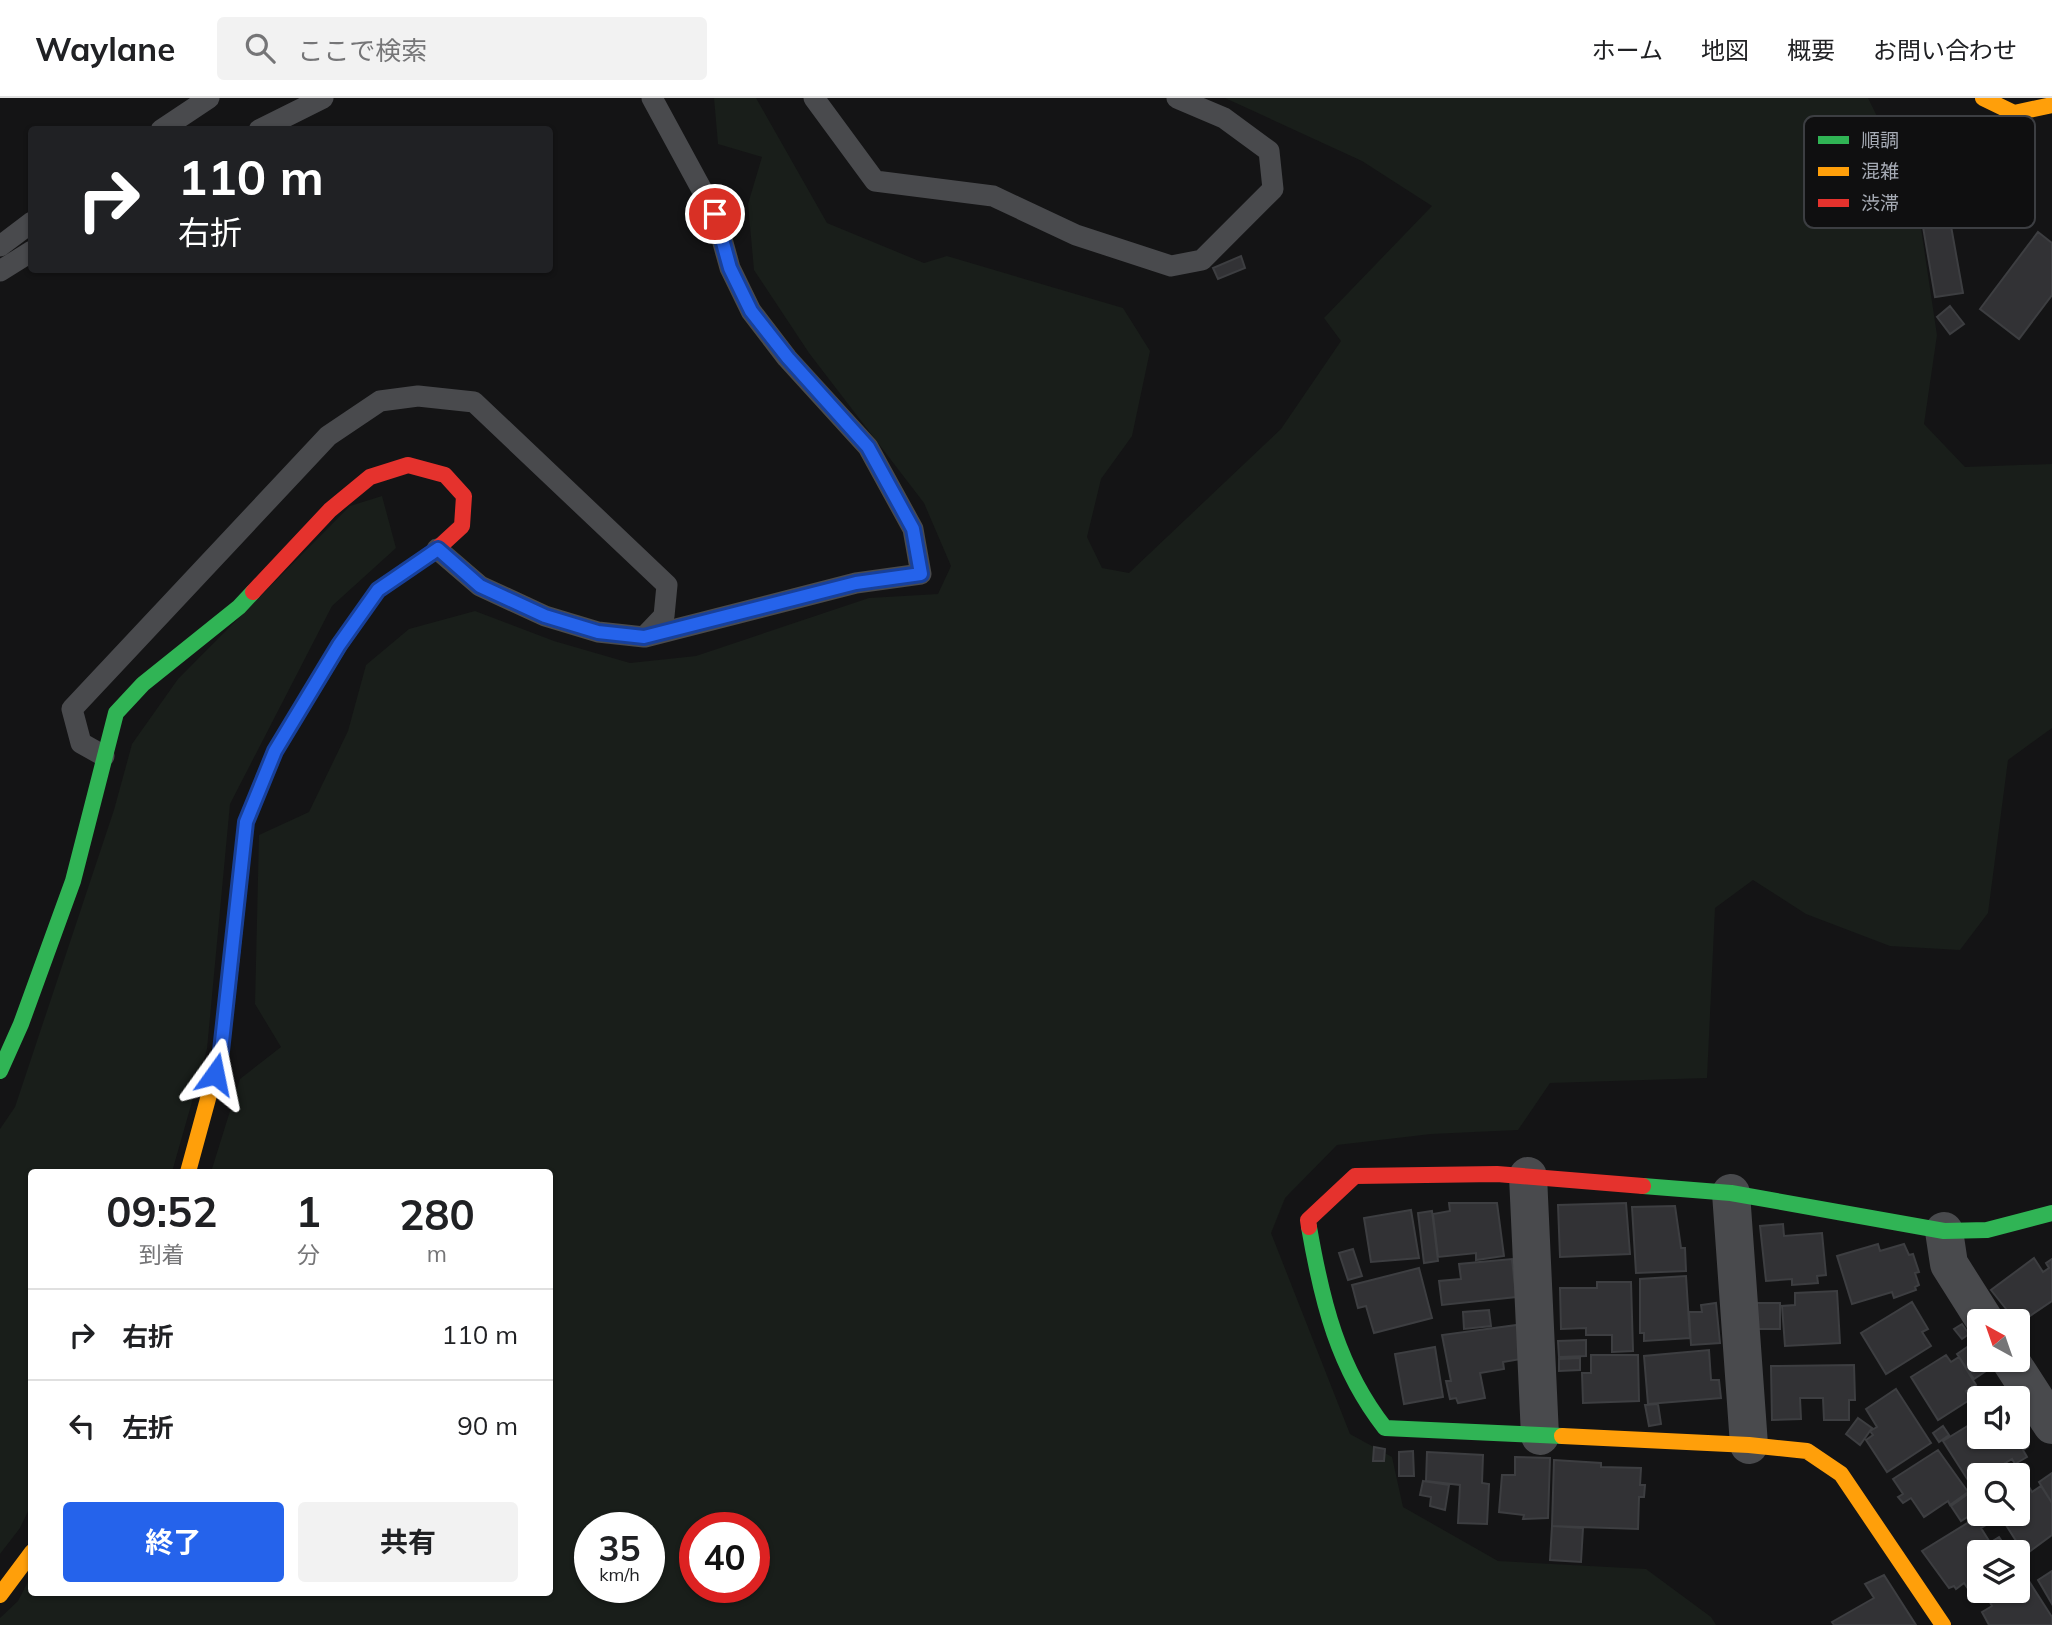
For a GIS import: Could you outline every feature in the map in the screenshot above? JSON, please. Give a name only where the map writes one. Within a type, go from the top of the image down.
[{"type":"street","points":[[1983,98],[2014,113],[2052,105]]},
{"type":"street","points":[[0,1071],[21,1024],[73,881],[116,713],[143,684],[239,607],[330,510],[370,477],[408,465],[445,475],[464,496],[461,526],[438,549],[378,590],[339,645],[275,751],[246,822],[221,1051],[189,1169]]},
{"type":"street","points":[[1943,1625],[1841,1474],[1807,1451],[1749,1445],[1385,1428],[1360,1401],[1323,1312],[1308,1220],[1355,1176],[1497,1174],[1731,1193],[1944,1231],[1987,1230],[2052,1213]]},
{"type":"street","points":[[1528,1176],[1540,1436]]},
{"type":"street","points":[[1731,1193],[1749,1445]]},
{"type":"street","points":[[1944,1231],[1949,1264],[1977,1309]]},
{"type":"street","points":[[2018,1372],[2052,1425]]},
{"type":"street","points":[[0,1595],[28,1557]]},
{"type":"lane","points":[[167,126],[209,98]]},
{"type":"lane","points":[[266,126],[323,98]]},
{"type":"lane","points":[[438,549],[480,586],[545,616],[598,632],[644,637],[856,583],[921,574],[913,529],[868,447],[788,358],[751,311],[730,268],[715,214],[652,98]]},
{"type":"lane","points":[[814,98],[875,181],[993,196],[1076,235],[1171,266],[1202,260],[1273,189],[1269,151],[1224,118],[1177,98]]},
{"type":"lane","points":[[0,246],[28,225]]},
{"type":"lane","points":[[0,271],[28,254]]},
{"type":"lane","points":[[104,756],[81,743],[72,709],[328,436],[380,401],[418,396],[474,402],[667,585],[664,616],[644,637]]},
{"type":"shaded area","points":[[714,98],[756,98],[827,223],[924,263],[947,256],[1123,308],[1150,351],[1132,436],[1101,479],[1087,537],[1102,568],[1129,573],[1281,429],[1341,341],[1324,318],[1432,206],[1362,161],[1225,98],[1868,98],[1877,116],[1804,116],[1804,228],[1921,228],[1937,335],[1924,424],[1965,467],[2052,464],[2052,728],[2008,760],[1988,913],[1960,950],[1890,946],[1806,914],[1753,880],[1715,908],[1707,1078],[1550,1083],[1518,1130],[1431,1134],[1337,1145],[1285,1198],[1271,1233],[1350,1434],[1392,1457],[1403,1507],[1498,1561],[1646,1569],[1711,1617],[1716,1625],[0,1625],[0,1618],[18,1601],[28,1582],[28,1596],[553,1596],[553,1169],[212,1169],[240,1079],[281,1047],[255,1004],[259,835],[309,812],[348,731],[366,665],[409,629],[475,611],[554,641],[630,663],[696,656],[869,598],[938,594],[951,566],[924,503],[809,353],[754,270],[748,204],[762,157],[718,144]]},
{"type":"shaded area","points":[[382,496],[396,548],[332,606],[230,804],[207,1049],[173,1169],[28,1169],[28,1511],[20,1528],[0,1554],[0,1129],[15,1107],[114,810],[132,744],[178,679],[350,506]]},
{"type":"building","points":[[1923,228],[1951,228],[1963,293],[1935,297]]},
{"type":"building","points":[[2038,232],[2052,243],[2052,295],[2019,339],[1980,309]]},
{"type":"building","points":[[1241,256],[1245,268],[1218,279],[1213,268]]},
{"type":"building","points":[[1950,306],[1964,324],[1950,334],[1937,317]]},
{"type":"building","points":[[1449,1203],[1497,1203],[1504,1256],[1476,1260],[1476,1253],[1438,1257],[1433,1214],[1450,1211]]},
{"type":"building","points":[[1626,1203],[1630,1254],[1560,1257],[1558,1205]]},
{"type":"building","points":[[1675,1206],[1681,1248],[1685,1248],[1686,1271],[1636,1273],[1632,1207]]},
{"type":"building","points":[[1411,1210],[1419,1258],[1371,1262],[1364,1218]]},
{"type":"building","points":[[1432,1211],[1438,1261],[1424,1263],[1418,1213]]},
{"type":"building","points":[[1783,1224],[1784,1236],[1822,1233],[1826,1275],[1817,1276],[1818,1283],[1792,1285],[1792,1279],[1766,1281],[1760,1226]]},
{"type":"building","points":[[1878,1244],[1880,1251],[1904,1244],[1909,1255],[1913,1254],[1919,1272],[1915,1273],[1919,1285],[1915,1287],[1916,1290],[1894,1298],[1892,1292],[1852,1304],[1837,1256]]},
{"type":"building","points":[[1353,1249],[1362,1276],[1348,1280],[1339,1253]]},
{"type":"building","points":[[2034,1258],[2043,1272],[2049,1268],[2046,1263],[2052,1259],[2052,1301],[2030,1316],[2030,1309],[2006,1309],[1991,1290]]},
{"type":"building","points":[[1512,1259],[1516,1297],[1442,1305],[1439,1281],[1461,1279],[1459,1264]]},
{"type":"building","points":[[1419,1268],[1432,1318],[1374,1333],[1366,1306],[1358,1308],[1352,1285]]},
{"type":"building","points":[[1686,1276],[1690,1338],[1644,1341],[1644,1333],[1640,1333],[1640,1279]]},
{"type":"building","points":[[1597,1282],[1631,1282],[1633,1351],[1612,1352],[1612,1335],[1586,1335],[1586,1328],[1561,1329],[1560,1288],[1597,1288]]},
{"type":"building","points":[[1837,1291],[1840,1343],[1785,1346],[1782,1306],[1795,1305],[1795,1293]]},
{"type":"building","points":[[1912,1302],[1928,1329],[1922,1332],[1931,1346],[1886,1374],[1861,1333]]},
{"type":"building","points":[[1716,1303],[1720,1343],[1691,1345],[1689,1312],[1702,1312],[1701,1305]]},
{"type":"building","points":[[1755,1303],[1780,1303],[1780,1329],[1757,1329]]},
{"type":"building","points":[[1489,1310],[1491,1326],[1464,1329],[1463,1312]]},
{"type":"building","points":[[1962,1324],[1967,1335],[1962,1339],[1954,1329]]},
{"type":"building","points":[[1517,1325],[1521,1359],[1503,1362],[1504,1369],[1480,1373],[1485,1398],[1458,1403],[1456,1398],[1450,1399],[1446,1381],[1451,1381],[1442,1335]]},
{"type":"building","points":[[1586,1340],[1586,1356],[1559,1357],[1558,1341]]},
{"type":"building","points":[[1435,1347],[1443,1397],[1404,1404],[1395,1354]]},
{"type":"building","points":[[1967,1347],[1967,1369],[1957,1354]]},
{"type":"building","points":[[1709,1350],[1711,1380],[1719,1380],[1721,1398],[1648,1404],[1644,1356]]},
{"type":"building","points":[[1591,1355],[1638,1355],[1639,1401],[1583,1403],[1582,1373],[1591,1373]]},
{"type":"building","points":[[1946,1355],[1951,1362],[1959,1357],[1976,1385],[1967,1386],[1967,1402],[1938,1420],[1911,1377]]},
{"type":"building","points":[[1580,1358],[1580,1370],[1559,1371],[1559,1359]]},
{"type":"building","points":[[1854,1365],[1855,1400],[1849,1400],[1849,1420],[1824,1420],[1823,1398],[1800,1398],[1801,1419],[1772,1420],[1771,1366]]},
{"type":"building","points":[[1969,1372],[1984,1372],[1974,1379]]},
{"type":"building","points":[[1896,1389],[1931,1443],[1887,1472],[1866,1440],[1873,1435],[1870,1431],[1877,1427],[1866,1409]]},
{"type":"building","points":[[1658,1404],[1661,1424],[1649,1426],[1645,1405]]},
{"type":"building","points":[[1858,1418],[1872,1428],[1860,1445],[1846,1434]]},
{"type":"building","points":[[1943,1426],[1949,1435],[1939,1442],[1933,1433]]},
{"type":"building","points":[[1967,1426],[1967,1449],[2025,1449],[2027,1457],[2017,1463],[2012,1459],[2006,1463],[1967,1463],[1967,1479],[1943,1441]]},
{"type":"building","points":[[1374,1447],[1385,1449],[1384,1461],[1373,1461]]},
{"type":"building","points":[[1938,1450],[1967,1493],[1950,1505],[1948,1501],[1924,1517],[1911,1498],[1903,1503],[1898,1497],[1903,1494],[1893,1479]]},
{"type":"building","points":[[1413,1451],[1414,1476],[1399,1476],[1399,1452]]},
{"type":"building","points":[[1427,1452],[1483,1455],[1482,1483],[1489,1484],[1487,1524],[1458,1523],[1460,1485],[1426,1481]]},
{"type":"building","points":[[1515,1457],[1550,1458],[1548,1518],[1523,1519],[1524,1515],[1499,1512],[1502,1475],[1515,1475]]},
{"type":"building","points":[[1554,1460],[1601,1463],[1601,1467],[1641,1468],[1640,1485],[1645,1485],[1644,1497],[1639,1497],[1638,1529],[1552,1526]]},
{"type":"building","points":[[2052,1473],[2052,1503],[2039,1482]]},
{"type":"building","points":[[1423,1481],[1449,1485],[1445,1510],[1430,1506],[1431,1497],[1420,1495]]},
{"type":"building","points":[[2041,1486],[2052,1503],[2052,1535],[2030,1551],[2030,1540],[2015,1540],[2007,1526],[2030,1526],[2030,1489],[2032,1492]]},
{"type":"building","points":[[1967,1495],[1967,1517],[1961,1521],[1951,1506]]},
{"type":"building","points":[[1967,1523],[1967,1526],[1984,1526],[1981,1528],[1988,1540],[1967,1540],[1967,1587],[1964,1583],[1956,1589],[1954,1586],[1949,1588],[1922,1551]]},
{"type":"building","points":[[1552,1526],[1583,1528],[1581,1562],[1550,1560]]},
{"type":"building","points":[[2052,1571],[2052,1604],[2038,1580]]},
{"type":"building","points":[[1884,1575],[1916,1625],[1834,1625],[1832,1622],[1874,1598],[1865,1584]]},
{"type":"building","points":[[2030,1583],[2052,1617],[2052,1625],[1989,1625],[1982,1612],[1992,1606],[1990,1603],[2030,1603]]},
{"type":"traffic: fast","points":[[0,1071],[21,1024],[73,881],[116,713],[143,684],[239,607],[253,592]]},
{"type":"traffic: fast","points":[[232,954],[246,822],[275,751],[339,646]]},
{"type":"traffic: fast","points":[[1643,1186],[1731,1193],[1944,1231],[1987,1230],[2052,1213]]},
{"type":"traffic: fast","points":[[1309,1227],[1334,1333],[1355,1382],[1385,1428],[1562,1436]]},
{"type":"traffic: slow","points":[[1983,98],[2014,113],[2052,105]]},
{"type":"traffic: slow","points":[[189,1169],[221,1051],[232,954]]},
{"type":"traffic: slow","points":[[1562,1436],[1749,1445],[1807,1451],[1841,1474],[1943,1625]]},
{"type":"traffic: slow","points":[[0,1595],[28,1557]]},
{"type":"traffic: jam","points":[[253,592],[330,510],[370,477],[408,465],[445,475],[464,496],[462,526],[437,549],[378,590],[339,646]]},
{"type":"traffic: jam","points":[[1309,1227],[1308,1220],[1355,1176],[1497,1174],[1643,1186]]},
{"type":"route","points":[[215,1074],[221,1051],[246,822],[275,751],[339,645],[378,590],[438,549],[480,586],[545,616],[598,632],[644,637],[856,583],[921,574],[913,529],[868,447],[788,358],[751,311],[730,268],[715,214]]}]
